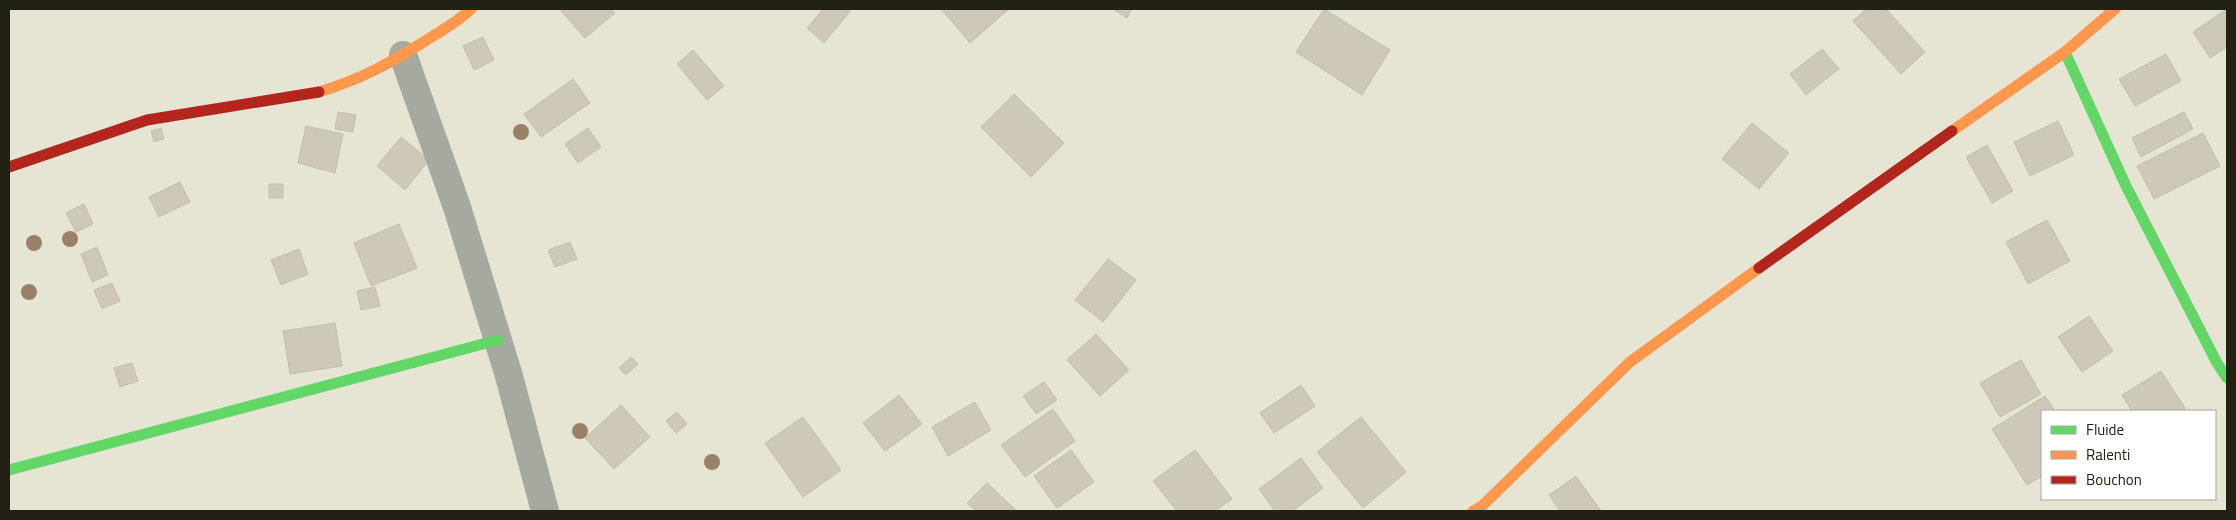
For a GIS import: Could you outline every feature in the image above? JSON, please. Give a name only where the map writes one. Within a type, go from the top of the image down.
[{"type":"street","points":[[9,167],[146,120],[314,94],[355,81],[403,55],[462,18],[471,9]]},
{"type":"street","points":[[1480,509],[1630,362],[1656,341],[1839,209],[2065,52],[2116,9]]},
{"type":"street","points":[[2065,52],[2126,186],[2217,363],[2227,378]]},
{"type":"street","points":[[403,55],[457,207],[498,340],[546,511]]},
{"type":"street","points":[[9,470],[498,340]]},
{"type":"building","points":[[564,9],[611,9],[615,13],[585,38],[561,11]]},
{"type":"building","points":[[823,9],[852,9],[824,43],[807,28]]},
{"type":"building","points":[[943,9],[1009,9],[970,43]]},
{"type":"building","points":[[1113,9],[1132,9],[1127,18]]},
{"type":"building","points":[[1324,9],[1390,50],[1362,95],[1296,52]]},
{"type":"building","points":[[1866,9],[1886,9],[1925,52],[1901,74],[1853,21]]},
{"type":"building","points":[[2227,9],[2227,47],[2210,58],[2193,32]]},
{"type":"building","points":[[483,37],[494,60],[474,70],[463,46]]},
{"type":"building","points":[[1822,49],[1839,69],[1806,95],[1790,74]]},
{"type":"building","points":[[693,50],[724,86],[707,100],[677,64]]},
{"type":"building","points":[[2166,54],[2181,81],[2135,106],[2119,79]]},
{"type":"building","points":[[573,79],[590,103],[541,137],[524,114]]},
{"type":"building","points":[[1014,94],[1064,143],[1031,177],[981,127]]},
{"type":"building","points":[[338,112],[356,115],[353,132],[335,129]]},
{"type":"building","points":[[2184,112],[2193,129],[2141,157],[2132,138]]},
{"type":"building","points":[[2058,121],[2074,155],[2030,176],[2014,142]]},
{"type":"building","points":[[1752,123],[1789,153],[1759,189],[1722,159]]},
{"type":"building","points":[[306,126],[343,134],[335,173],[298,163]]},
{"type":"building","points":[[161,128],[164,139],[154,142],[151,131]]},
{"type":"building","points":[[588,128],[601,147],[578,163],[565,144]]},
{"type":"building","points":[[2203,133],[2220,166],[2154,199],[2137,166]]},
{"type":"building","points":[[401,137],[429,160],[405,190],[377,166]]},
{"type":"building","points":[[1987,145],[2013,191],[1992,203],[1966,157]]},
{"type":"building","points":[[180,182],[190,202],[159,217],[149,197]]},
{"type":"building","points":[[269,184],[283,184],[283,198],[269,198]]},
{"type":"building","points":[[84,204],[93,224],[76,232],[66,213]]},
{"type":"building","points":[[2047,220],[2070,261],[2028,284],[2006,242]]},
{"type":"building","points":[[399,224],[417,268],[371,286],[354,243]]},
{"type":"building","points":[[570,242],[577,259],[555,267],[548,250]]},
{"type":"building","points":[[97,247],[108,275],[92,282],[81,254]]},
{"type":"building","points":[[299,249],[308,274],[281,285],[271,260]]},
{"type":"building","points":[[1108,259],[1136,280],[1103,322],[1075,300]]},
{"type":"building","points":[[112,283],[120,301],[102,309],[94,290]]},
{"type":"building","points":[[375,287],[380,306],[361,310],[357,291]]},
{"type":"building","points":[[2089,316],[2113,351],[2082,372],[2058,337]]},
{"type":"building","points":[[335,323],[342,366],[290,374],[283,331]]},
{"type":"building","points":[[1096,334],[1129,370],[1100,396],[1067,360]]},
{"type":"building","points":[[631,357],[638,364],[626,375],[619,368]]},
{"type":"building","points":[[2021,360],[2041,394],[2000,417],[1980,383]]},
{"type":"building","points":[[132,363],[138,381],[120,387],[114,368]]},
{"type":"building","points":[[2161,371],[2186,410],[2131,410],[2122,395]]},
{"type":"building","points":[[1044,382],[1057,400],[1036,414],[1023,396]]},
{"type":"building","points":[[1301,385],[1315,406],[1274,433],[1260,413]]},
{"type":"building","points":[[899,395],[922,424],[885,451],[863,423]]},
{"type":"building","points":[[2045,396],[2054,410],[2041,410],[2041,477],[2027,485],[1992,429]]},
{"type":"building","points":[[975,402],[991,430],[948,456],[932,427]]},
{"type":"building","points":[[621,405],[650,437],[614,469],[585,438]]},
{"type":"building","points":[[1053,409],[1075,441],[1025,477],[1001,445]]},
{"type":"building","points":[[677,412],[687,424],[676,433],[666,421]]},
{"type":"building","points":[[803,417],[841,470],[803,497],[765,443]]},
{"type":"building","points":[[1361,417],[1406,472],[1363,508],[1317,452]]},
{"type":"building","points":[[1071,450],[1094,482],[1057,508],[1034,476]]},
{"type":"building","points":[[1195,450],[1232,499],[1215,511],[1177,511],[1153,481]]},
{"type":"building","points":[[1301,458],[1323,488],[1293,511],[1275,511],[1259,489]]},
{"type":"building","points":[[1576,476],[1601,511],[1560,511],[1549,495]]},
{"type":"building","points":[[987,483],[1017,511],[976,511],[967,503]]},
{"type":"traffic: fast","points":[[2065,52],[2126,186],[2217,363],[2227,378]]},
{"type":"traffic: fast","points":[[9,470],[498,340]]},
{"type":"traffic: slow","points":[[319,92],[363,76],[390,62],[451,25],[471,9]]},
{"type":"traffic: slow","points":[[1952,131],[2065,52],[2115,9]]},
{"type":"traffic: slow","points":[[1473,511],[1482,506],[1630,362],[1759,268]]},
{"type":"traffic: jam","points":[[9,167],[147,120],[319,92]]},
{"type":"traffic: jam","points":[[1759,268],[1952,131]]}]
